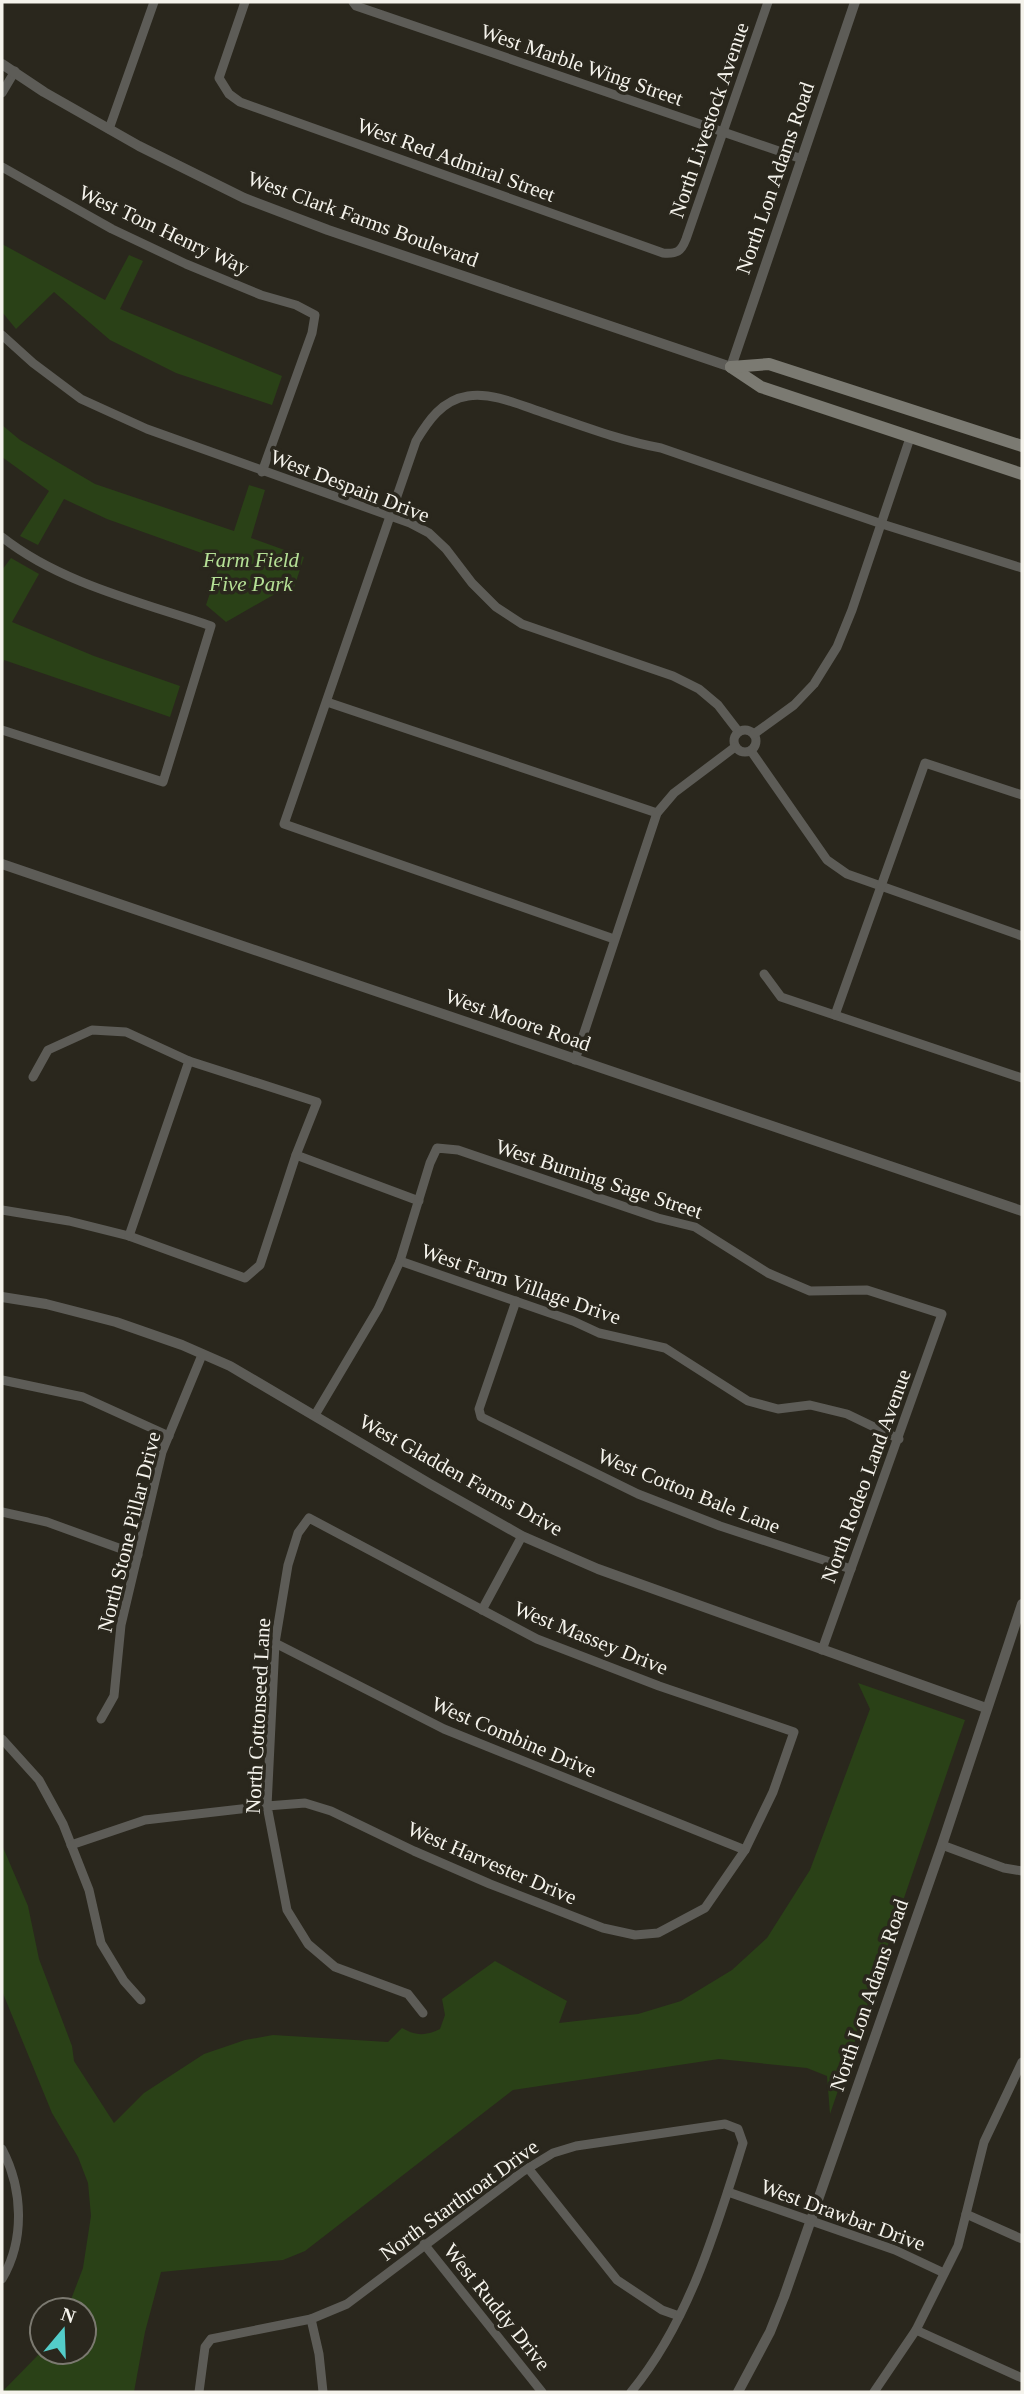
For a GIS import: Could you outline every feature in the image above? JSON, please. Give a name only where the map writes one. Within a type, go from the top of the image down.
[{"type":"main road","name":"West Clark Farms Boulevard","points":[[731,367],[769,364],[1022,446]]},
{"type":"main road","name":"West Clark Farms Boulevard","points":[[731,367],[761,387],[1022,474]]},
{"type":"street","points":[[109,129],[154,2]]},
{"type":"street","name":"West Red Admiral Street","points":[[245,2],[219,78],[223,86],[240,102],[650,248],[675,254],[682,250]]},
{"type":"street","name":"West Marble Wing Street","points":[[353,2],[356,6],[802,159]]},
{"type":"street","name":"North Livestock Avenue","points":[[682,250],[768,2]]},
{"type":"street","name":"North Lon Adams Road","points":[[731,367],[855,2]]},
{"type":"street","name":"West Clark Farms Boulevard","points":[[2,64],[44,92],[109,129],[244,198],[328,230],[731,367]]},
{"type":"street","points":[[2,93],[15,71]]},
{"type":"street","name":"West Tom Henry Way","points":[[2,167],[112,229],[186,264],[261,295],[296,305],[315,315],[312,333],[262,472]]},
{"type":"street","name":"West Despain Drive","points":[[2,335],[33,363],[81,399],[147,429],[391,516],[429,533],[496,607],[522,624],[673,676],[699,689],[718,705],[738,732]]},
{"type":"street","points":[[614,939],[284,824],[416,441],[429,419],[446,405],[466,396],[491,396],[631,442],[661,448],[882,524],[1022,568]]},
{"type":"street","points":[[754,734],[786,711],[814,684],[837,647],[910,438]]},
{"type":"street","points":[[2,537],[22,553],[86,583],[211,626],[163,782],[2,730]]},
{"type":"street","points":[[327,702],[657,813]]},
{"type":"street","points":[[747,730],[754,734],[756,745],[751,751],[743,753],[735,747],[733,739],[738,732],[747,730]]},
{"type":"street","points":[[575,1060],[657,813],[674,793],[735,747]]},
{"type":"street","points":[[751,751],[827,860],[847,874],[1022,936]]},
{"type":"street","points":[[835,1015],[925,763],[1022,795]]},
{"type":"street","name":"West Moore Road","points":[[2,864],[1022,1211]]},
{"type":"street","points":[[764,974],[781,997],[1022,1078]]},
{"type":"street","points":[[2,1210],[69,1221],[129,1236],[245,1278],[260,1265],[296,1155],[317,1102],[189,1061],[126,1032],[92,1030],[48,1050],[33,1077]]},
{"type":"street","points":[[129,1236],[189,1061]]},
{"type":"street","name":"West Burning Sage Street","points":[[418,1201],[430,1163],[438,1148],[458,1150],[658,1218],[695,1227],[768,1273],[810,1291],[867,1290],[943,1314]]},
{"type":"street","points":[[296,1155],[418,1201],[400,1261],[378,1309],[315,1415]]},
{"type":"street","name":"West Farm Village Drive","points":[[400,1261],[573,1321],[599,1333],[665,1348],[748,1401],[778,1409],[810,1405],[847,1414],[899,1439]]},
{"type":"street","name":"West Gladden Farms Drive","points":[[2,1297],[46,1304],[117,1322],[230,1366],[430,1485],[522,1536],[597,1569],[986,1708]]},
{"type":"street","name":"West Cotton Bale Lane","points":[[516,1301],[479,1409],[481,1417],[638,1494],[720,1527],[851,1569]]},
{"type":"street","name":"North Rodeo Land Avenue","points":[[822,1650],[943,1314]]},
{"type":"street","name":"North Stone Pillar Drive","points":[[101,1719],[114,1696],[121,1625],[162,1451],[202,1355]]},
{"type":"street","points":[[2,1380],[83,1397],[169,1436]]},
{"type":"street","points":[[2,1512],[47,1522],[138,1555]]},
{"type":"street","name":"West Massey Drive","points":[[309,1518],[537,1639],[659,1686],[794,1732]]},
{"type":"street","name":"North Cottonseed Lane","points":[[309,1518],[298,1533],[288,1565],[275,1643],[267,1806],[287,1910],[308,1944],[335,1967],[408,1994],[423,2013]]},
{"type":"street","points":[[482,1610],[522,1536]]},
{"type":"street","name":"North Lon Adams Road","points":[[738,2392],[770,2332],[811,2221],[942,1845],[1022,1604]]},
{"type":"street","name":"West Combine Drive","points":[[275,1643],[444,1729],[745,1850]]},
{"type":"street","name":"West Harvester Drive","points":[[71,1845],[145,1820],[305,1803],[331,1811],[491,1884],[603,1928],[635,1935],[658,1933],[705,1908],[745,1850],[773,1792],[794,1732]]},
{"type":"street","points":[[2,1739],[39,1780],[89,1889],[100,1942],[124,1981],[142,2000]]},
{"type":"street","points":[[942,1845],[1004,1868],[1022,1871]]},
{"type":"street","points":[[874,2392],[916,2330],[958,2246],[984,2142],[1022,2062]]},
{"type":"street","name":"North Starthroat Drive","points":[[199,2392],[205,2347],[211,2339],[311,2319],[347,2304],[528,2168],[553,2154],[576,2146],[725,2124],[738,2129],[743,2143],[728,2192]]},
{"type":"street","points":[[2,2149],[10,2164],[17,2190],[18,2231],[9,2266],[2,2280]]},
{"type":"street","points":[[528,2168],[617,2280],[662,2309],[679,2316]]},
{"type":"street","points":[[631,2392],[679,2316],[697,2280],[728,2192]]},
{"type":"street","name":"West Drawbar Drive","points":[[728,2192],[895,2250],[944,2273]]},
{"type":"street","points":[[966,2214],[1022,2239]]},
{"type":"street","name":"West Ruddy Drive","points":[[424,2244],[542,2392]]},
{"type":"street","points":[[311,2319],[319,2354],[323,2392]]},
{"type":"street","points":[[916,2330],[1022,2378]]},
{"type":"green space","points":[[2,244],[105,300],[129,255],[143,261],[120,309],[282,376],[272,405],[176,373],[110,340],[54,292],[16,329],[2,312]]},
{"type":"green space","name":"Farm Field Five Park","points":[[2,425],[20,440],[95,484],[234,531],[249,485],[265,490],[251,538],[304,557],[292,594],[282,590],[226,622],[206,605],[221,560],[107,519],[64,499],[38,545],[20,536],[49,491],[2,457]]},
{"type":"green space","points":[[11,558],[39,574],[12,622],[94,656],[180,686],[170,717],[4,660],[2,666],[2,570]]},
{"type":"green space","points":[[858,1683],[965,1720],[830,2114],[827,2076],[807,2068],[719,2059],[513,2090],[305,2251],[283,2260],[161,2272],[145,2332],[134,2392],[2,2392],[28,2365],[98,2366],[98,2296],[72,2296],[83,2268],[91,2216],[88,2183],[78,2157],[52,2113],[2,1991],[2,1845],[28,1906],[39,1959],[72,2046],[74,2061],[114,2123],[144,2093],[204,2054],[245,2040],[273,2035],[388,2042],[402,2028],[421,2034],[440,2029],[445,2015],[442,1999],[495,1961],[567,2001],[559,2023],[638,2014],[681,2001],[732,1970],[767,1938],[810,1870],[870,1709]]}]
